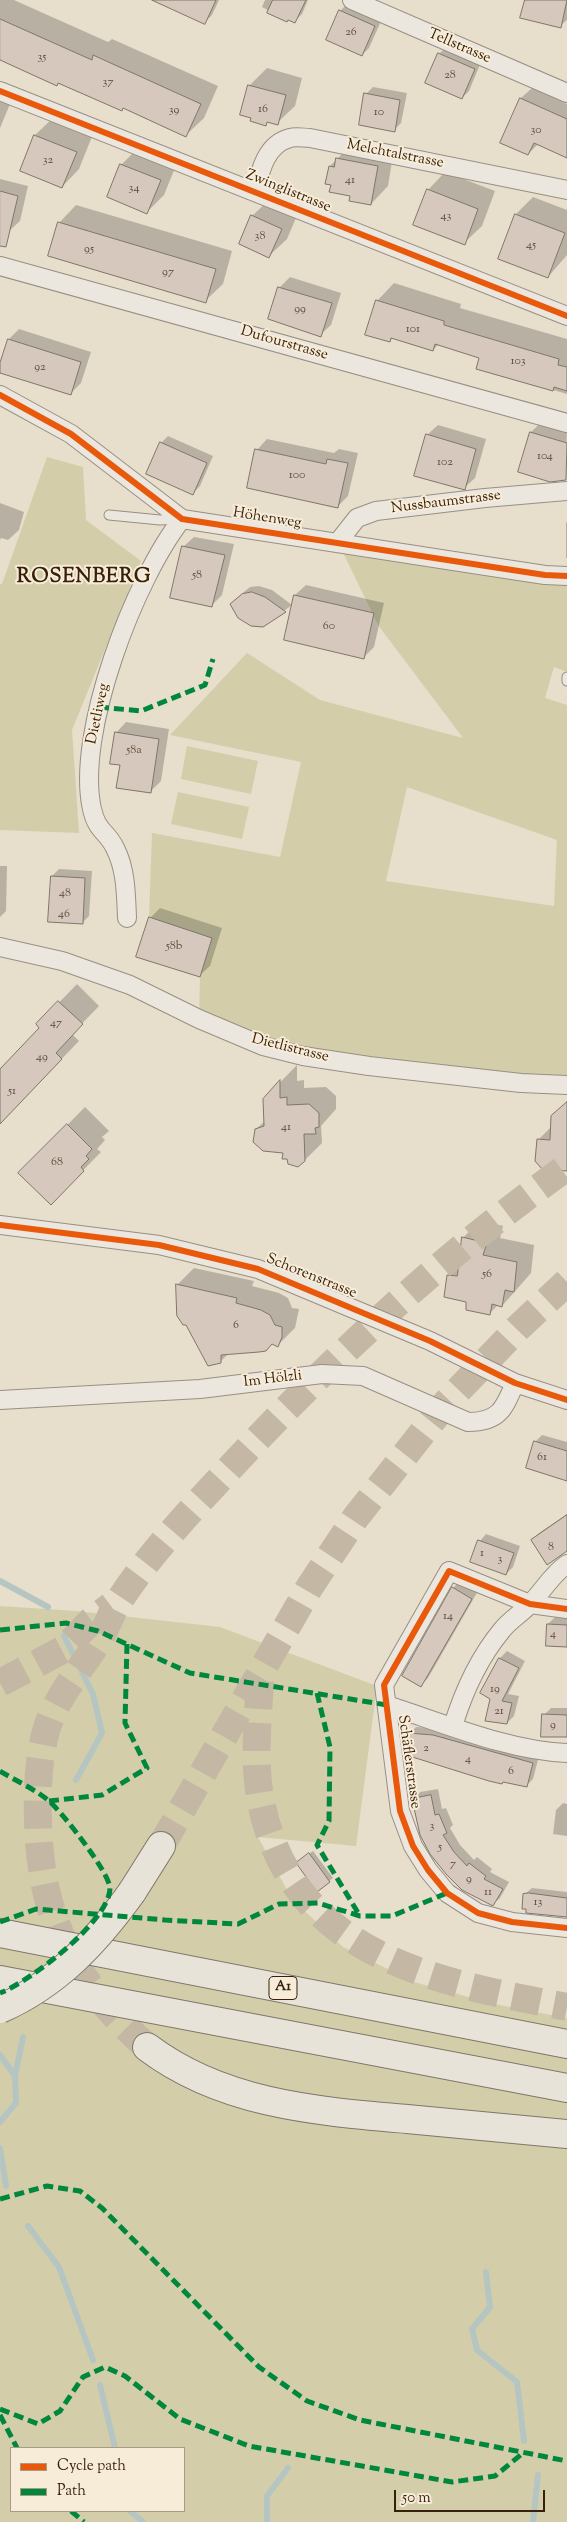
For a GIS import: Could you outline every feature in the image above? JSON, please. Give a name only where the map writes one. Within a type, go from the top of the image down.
[{"type":"highway","points":[[0,2009],[36,1990],[67,1968],[103,1930],[132,1892],[161,1846]]},
{"type":"highway","name":"A1","points":[[0,1933],[567,2044]]},
{"type":"highway","points":[[0,1980],[567,2088]]},
{"type":"highway","points":[[147,2047],[176,2067],[210,2084],[280,2104],[333,2112],[567,2134]]},
{"type":"street","name":"Tellstrasse","points":[[352,0],[567,93]]},
{"type":"street","name":"Zwinglistrasse","points":[[0,91],[567,316]]},
{"type":"street","name":"Melchtalstrasse","points":[[255,192],[262,165],[273,147],[290,137],[310,138],[567,190]]},
{"type":"street","name":"Dufourstrasse","points":[[0,266],[567,423]]},
{"type":"street","name":"Höhenweg","points":[[0,395],[71,434],[182,519],[527,572],[567,576]]},
{"type":"street","name":"Nussbaumstrasse","points":[[338,542],[357,518],[376,511],[485,498],[567,491]]},
{"type":"street","name":"Dietliweg","points":[[127,918],[125,877],[115,847],[98,828],[92,808],[89,784],[92,732],[112,659],[158,553],[182,519]]},
{"type":"street","name":"Dietlistrasse","points":[[0,947],[62,960],[130,985],[199,1019],[263,1046],[303,1056],[369,1066],[521,1083],[567,1085]]},
{"type":"street","name":"Schorenstrasse","points":[[0,1225],[159,1245],[258,1269],[360,1310],[515,1383],[567,1400]]},
{"type":"street","name":"Im Hölzli","points":[[0,1400],[200,1389],[322,1374],[363,1376],[468,1422],[486,1422],[504,1409],[515,1383]]},
{"type":"street","points":[[453,1726],[462,1696],[478,1663],[503,1628],[530,1604],[560,1568],[567,1564]]},
{"type":"street","name":"Schäflerstrasse","points":[[530,1604],[449,1571],[384,1685],[400,1811],[412,1846],[428,1870],[447,1893],[478,1913],[512,1922],[567,1928]]},
{"type":"street","points":[[530,1604],[567,1609]]},
{"type":"street","points":[[387,1705],[502,1741],[552,1753],[567,1753]]},
{"type":"lane","points":[[108,515],[160,520],[182,519]]},
{"type":"shaded area","points":[[47,457],[83,467],[86,520],[141,561],[72,730],[79,833],[0,830],[0,584],[2,584]]},
{"type":"shaded area","points":[[338,542],[567,574],[567,672],[554,667],[545,698],[567,705],[567,1084],[369,1066],[199,1019],[200,977],[212,938],[149,917],[152,833],[280,857],[301,762],[170,735],[247,653],[320,700],[463,738],[378,625]],"holes":[[[407,787],[557,840],[554,906],[386,881]]]},
{"type":"shaded area","points":[[187,746],[258,761],[251,794],[181,779]]},
{"type":"shaded area","points":[[178,792],[249,807],[242,839],[171,824]]},
{"type":"shaded area","points":[[0,1606],[76,1611],[220,1627],[377,1686],[356,1846],[258,1837],[292,1899],[343,1947],[414,1982],[494,2004],[567,2018],[567,2522],[0,2522]]},
{"type":"building","points":[[152,0],[216,0],[205,24]]},
{"type":"building","points":[[273,0],[306,0],[295,23],[288,20],[287,22],[267,13]]},
{"type":"building","points":[[525,0],[567,0],[561,28],[520,18]]},
{"type":"building","points":[[339,10],[375,26],[362,56],[326,40]]},
{"type":"building","points":[[0,19],[92,60],[93,55],[201,104],[186,137],[123,108],[122,111],[58,83],[57,86],[0,60]]},
{"type":"building","points":[[438,53],[475,69],[462,99],[425,83]]},
{"type":"building","points":[[248,85],[286,95],[278,125],[267,122],[266,126],[250,121],[251,118],[240,115]]},
{"type":"building","points":[[364,93],[400,100],[395,132],[359,125]]},
{"type":"building","points":[[520,98],[567,119],[567,158],[534,143],[528,155],[500,143]]},
{"type":"building","points":[[34,135],[77,152],[62,188],[20,171]]},
{"type":"building","points":[[336,158],[378,166],[371,205],[349,201],[350,196],[329,192],[331,185],[325,184],[329,166],[334,167]]},
{"type":"building","points":[[120,164],[161,180],[147,214],[107,197]]},
{"type":"building","points":[[427,189],[478,209],[465,245],[413,225]]},
{"type":"building","points":[[0,191],[18,196],[6,247],[0,246]]},
{"type":"building","points":[[515,214],[565,233],[548,278],[498,259]]},
{"type":"building","points":[[251,215],[282,229],[269,258],[239,244]]},
{"type":"building","points":[[58,222],[216,269],[206,303],[48,256]]},
{"type":"building","points":[[278,287],[332,303],[321,337],[268,319]]},
{"type":"building","points":[[376,300],[444,321],[444,325],[559,359],[558,365],[567,367],[567,391],[554,387],[553,391],[476,369],[479,358],[435,344],[433,351],[391,338],[390,342],[365,335]]},
{"type":"building","points":[[8,339],[81,362],[71,395],[0,373],[0,363]]},
{"type":"building","points":[[530,432],[567,443],[566,480],[550,482],[518,472]]},
{"type":"building","points":[[426,434],[476,449],[465,490],[414,476]]},
{"type":"building","points":[[160,442],[207,463],[193,495],[146,474]]},
{"type":"building","points":[[255,449],[326,464],[327,459],[348,463],[338,508],[247,488]]},
{"type":"building","points":[[182,546],[225,555],[212,607],[170,598]]},
{"type":"building","points":[[252,592],[265,597],[286,612],[263,627],[251,626],[238,618],[230,604],[242,594]]},
{"type":"building","points":[[294,595],[374,613],[364,659],[284,640]]},
{"type":"building","points":[[115,732],[159,739],[151,793],[116,788],[120,765],[110,764]]},
{"type":"building","points":[[51,876],[85,878],[83,924],[48,922]]},
{"type":"building","points":[[149,917],[212,938],[200,977],[136,957]]},
{"type":"building","points":[[58,1001],[83,1024],[56,1053],[62,1059],[0,1124],[0,1069],[39,1028],[36,1024]]},
{"type":"building","points":[[280,1080],[280,1098],[287,1097],[287,1105],[309,1104],[319,1113],[319,1127],[315,1128],[316,1134],[304,1134],[305,1161],[298,1167],[288,1164],[287,1159],[282,1159],[283,1153],[263,1151],[253,1142],[255,1129],[264,1126],[263,1099]]},
{"type":"building","points":[[567,1102],[567,1171],[542,1169],[535,1161],[537,1139],[550,1140],[551,1116]]},
{"type":"building","points":[[67,1124],[92,1149],[86,1156],[89,1159],[81,1167],[84,1171],[51,1205],[18,1173]]},
{"type":"building","points":[[462,1237],[487,1243],[483,1255],[517,1262],[514,1292],[505,1290],[502,1307],[492,1304],[490,1315],[466,1310],[466,1302],[444,1297],[447,1275],[457,1276]]},
{"type":"building","points":[[176,1284],[237,1298],[236,1303],[261,1310],[270,1315],[275,1325],[282,1327],[282,1337],[278,1347],[272,1344],[266,1351],[221,1355],[221,1363],[208,1366],[186,1325],[183,1325],[177,1316]]},
{"type":"building","points":[[534,1441],[567,1451],[567,1481],[526,1468]]},
{"type":"building","points":[[567,1515],[567,1551],[547,1565],[531,1540]]},
{"type":"building","points":[[478,1540],[514,1553],[506,1575],[470,1562]]},
{"type":"building","points":[[452,1587],[472,1599],[421,1687],[402,1676]]},
{"type":"building","points":[[547,1624],[567,1625],[567,1647],[546,1646]]},
{"type":"building","points":[[499,1658],[519,1668],[502,1701],[512,1703],[507,1724],[485,1721],[490,1699],[480,1693]]},
{"type":"building","points":[[542,1714],[567,1715],[567,1737],[541,1737]]},
{"type":"building","points":[[408,1733],[433,1735],[533,1763],[527,1787],[489,1781],[406,1755]]},
{"type":"building","points":[[431,1795],[435,1815],[439,1814],[447,1833],[443,1835],[454,1852],[467,1866],[469,1863],[486,1876],[484,1879],[503,1889],[493,1906],[462,1890],[430,1854],[420,1835],[412,1799]]},
{"type":"building","points":[[309,1853],[330,1882],[317,1892],[296,1863]]},
{"type":"building","points":[[529,1893],[567,1898],[567,1917],[526,1913],[526,1909],[522,1909],[523,1894]]},
{"type":"waterway","points":[[0,1581],[48,1607]]},
{"type":"waterway","points":[[64,1636],[93,1694],[102,1733],[76,1780]]},
{"type":"waterway","points":[[15,2076],[23,2037]]},
{"type":"waterway","points":[[0,2055],[15,2076],[16,2103],[0,2122]]},
{"type":"waterway","points":[[0,2148],[6,2186]]},
{"type":"waterway","points":[[28,2226],[59,2267],[93,2360]]},
{"type":"waterway","points":[[486,2272],[490,2307],[472,2329],[477,2350],[517,2382],[524,2441]]},
{"type":"waterway","points":[[100,2385],[115,2447]]},
{"type":"waterway","points":[[267,2522],[267,2496],[288,2468]]},
{"type":"waterway","points":[[533,2522],[538,2475]]},
{"type":"waterway","points":[[131,2512],[143,2522]]},
{"type":"tunnel","points":[[147,2047],[121,2023],[99,1998],[81,1973],[66,1946],[54,1918],[40,1856],[38,1821],[41,1753],[50,1718],[133,1581],[159,1547],[230,1468],[349,1347],[391,1309],[477,1235],[567,1167]]},
{"type":"tunnel","points":[[161,1846],[309,1588],[356,1517],[446,1403],[519,1327],[567,1282]]},
{"type":"tunnel","points":[[0,1683],[64,1649],[91,1621],[111,1606]]},
{"type":"tunnel","points":[[260,1681],[257,1726],[257,1773],[261,1802],[278,1854],[303,1895],[337,1928],[376,1953],[420,1972],[468,1986],[567,2007]]},
{"type":"marked path","points":[[99,707],[141,711],[205,685],[213,659]]},
{"type":"marked path","points":[[0,1630],[66,1623],[98,1631],[190,1673],[387,1705]]},
{"type":"marked path","points":[[49,1801],[102,1795],[147,1768],[125,1723],[127,1644]]},
{"type":"marked path","points":[[317,1693],[330,1747],[329,1821],[317,1845],[360,1916]]},
{"type":"marked path","points":[[0,1771],[38,1793],[55,1807],[94,1856],[108,1880],[110,1888],[106,1902],[97,1917],[83,1933],[48,1964],[13,1987],[0,1993]]},
{"type":"marked path","points":[[0,1922],[36,1909],[238,1924],[279,1904],[318,1903],[360,1916],[392,1916],[447,1893]]},
{"type":"marked path","points":[[0,2199],[47,2186],[80,2191],[102,2208],[259,2367],[307,2401],[360,2420],[567,2461]]},
{"type":"marked path","points":[[0,2409],[38,2424],[60,2411],[83,2377],[105,2367],[125,2376],[180,2419],[249,2446],[452,2482],[495,2476],[523,2453]]},
{"type":"marked path","points":[[0,2415],[16,2447]]},
{"type":"marked path","points":[[72,2512],[84,2522]]},
{"type":"cycle path","points":[[0,91],[567,316]]},
{"type":"cycle path","points":[[0,395],[71,434],[182,519],[545,575],[567,576]]},
{"type":"cycle path","points":[[0,1225],[159,1245],[258,1269],[430,1341],[515,1383],[567,1400]]},
{"type":"cycle path","points":[[567,1609],[530,1604],[449,1571],[384,1685],[400,1811],[413,1846],[428,1870],[447,1893],[478,1913],[512,1922],[567,1928]]},
{"type":"district","name":"ROSENBERG","points":[[84,579]]}]
